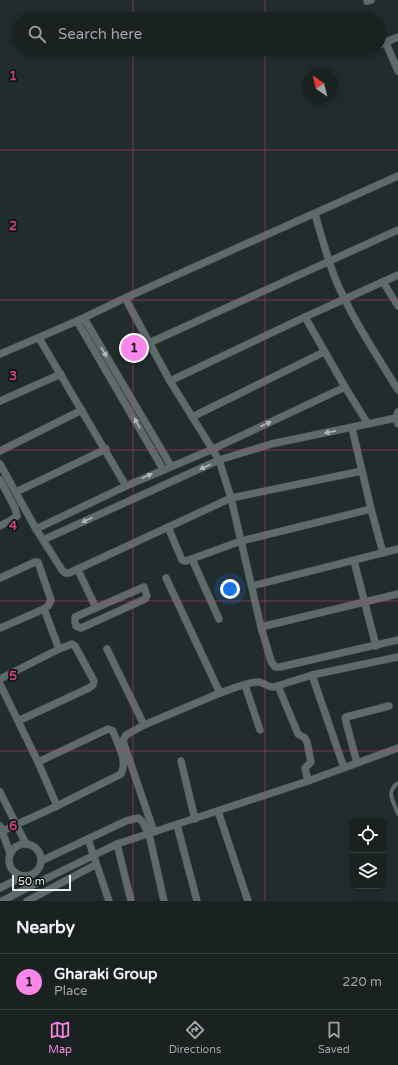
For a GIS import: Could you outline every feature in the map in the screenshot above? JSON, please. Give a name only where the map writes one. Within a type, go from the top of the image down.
[{"type":"street","points":[[386,43],[398,37]]},
{"type":"street","points":[[386,49],[398,71]]},
{"type":"street","points":[[0,354],[39,338],[398,176]]},
{"type":"street","points":[[315,214],[328,260],[345,300],[398,390]]},
{"type":"street","points":[[149,343],[328,260],[398,230]]},
{"type":"street","points":[[170,382],[305,317],[398,275]]},
{"type":"street","points":[[383,282],[398,306]]},
{"type":"street","points":[[125,298],[170,382],[219,460],[231,498],[261,627],[271,661],[275,667],[398,640]]},
{"type":"street","points":[[305,317],[324,352],[368,424]]},
{"type":"street","points":[[80,319],[125,395],[171,466]]},
{"type":"street","points":[[39,338],[126,486]]},
{"type":"street","points":[[192,417],[324,352]]},
{"type":"street","points":[[0,400],[61,374]]},
{"type":"street","points":[[36,529],[126,486],[213,449],[345,387]]},
{"type":"street","points":[[125,395],[163,469]]},
{"type":"street","points":[[0,451],[82,410]]},
{"type":"street","points":[[43,540],[219,460],[271,444],[397,418]]},
{"type":"street","points":[[352,428],[383,553]]},
{"type":"street","points":[[16,492],[106,450]]},
{"type":"street","points":[[0,464],[36,529],[65,573],[69,574],[231,498],[362,471]]},
{"type":"street","points":[[0,481],[15,508],[17,516],[0,526]]},
{"type":"street","points":[[168,527],[182,560],[186,561],[241,541],[371,509]]},
{"type":"street","points":[[252,586],[398,549]]},
{"type":"street","points":[[192,559],[219,619]]},
{"type":"street","points":[[354,561],[376,646]]},
{"type":"street","points":[[0,578],[38,562],[51,600],[48,606],[44,609],[0,628]]},
{"type":"street","points":[[78,570],[96,608]]},
{"type":"street","points":[[166,578],[220,693]]},
{"type":"street","points":[[141,588],[145,588],[147,596],[144,599],[81,628],[76,626],[75,618],[96,608],[141,588]]},
{"type":"street","points":[[261,627],[398,594]]},
{"type":"street","points":[[44,609],[59,649]]},
{"type":"street","points":[[0,679],[69,644],[72,644],[75,646],[94,680],[93,685],[18,722]]},
{"type":"street","points":[[107,649],[144,725]]},
{"type":"street","points":[[164,901],[152,833],[124,741],[126,735],[144,725],[245,684],[258,682],[268,687],[278,686],[312,675],[398,657]]},
{"type":"street","points":[[312,675],[344,768]]},
{"type":"street","points":[[0,684],[38,762],[57,806]]},
{"type":"street","points":[[245,684],[260,730]]},
{"type":"street","points":[[278,686],[298,734],[305,738],[307,742],[311,762],[305,768],[308,780]]},
{"type":"street","points":[[357,763],[345,718],[389,706]]},
{"type":"street","points":[[35,884],[28,876],[18,875],[13,871],[9,860],[10,853],[1,829],[57,806],[121,774],[124,767],[124,761],[113,732],[108,729],[38,762]]},
{"type":"street","points":[[2,901],[117,844],[195,819],[398,748]]},
{"type":"street","points":[[181,761],[195,819]]},
{"type":"street","points":[[0,792],[26,844]]},
{"type":"street","points":[[218,811],[248,901]]},
{"type":"street","points":[[41,862],[88,839],[138,818],[152,833]]},
{"type":"street","points":[[177,825],[197,901]]},
{"type":"street","points":[[88,839],[95,865],[108,901]]},
{"type":"street","points":[[0,888],[28,876],[39,868],[41,862],[40,855],[37,850],[26,844],[14,848],[10,853]]},
{"type":"street","points":[[117,844],[131,901]]},
{"type":"street","points":[[27,901],[95,865]]},
{"type":"lane","points":[[398,783],[392,787],[390,792],[398,814]]},
{"type":"place","name":"Gharaki Group","points":[[134,348]]}]
